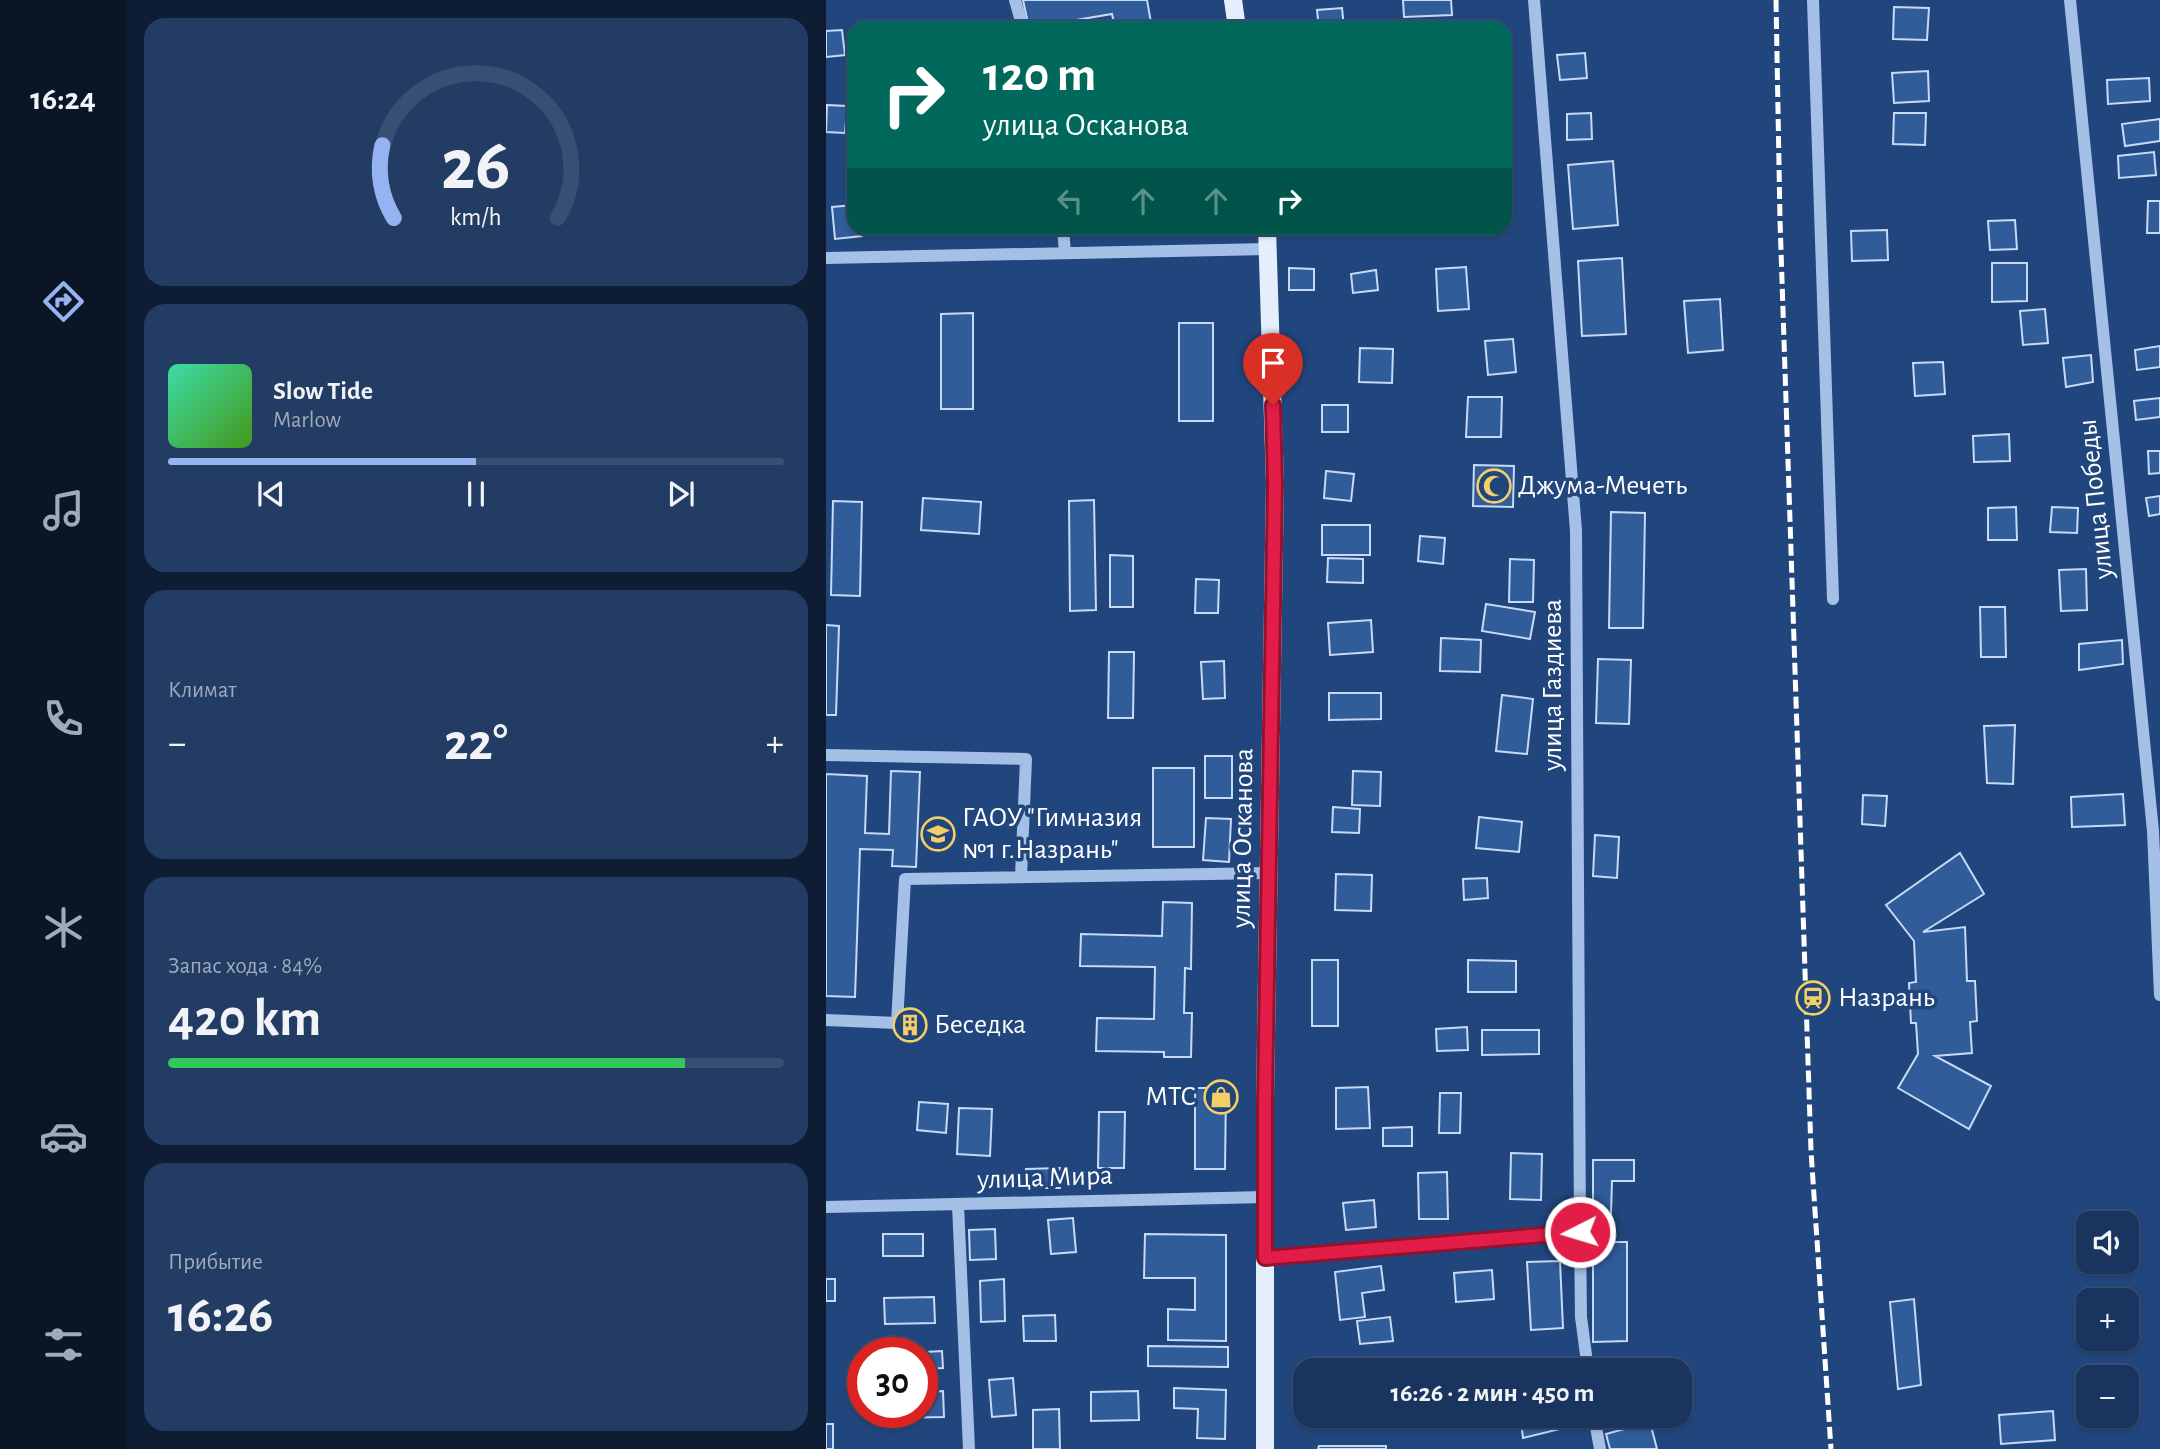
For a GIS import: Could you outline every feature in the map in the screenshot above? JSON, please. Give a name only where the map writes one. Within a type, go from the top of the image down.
[{"type":"main road","points":[[1233,0],[1236,21]]},
{"type":"main road","name":"улица Осканова","points":[[1265,1449],[1265,1196],[1275,484],[1267,235]]},
{"type":"street","points":[[1015,0],[1021,21]]},
{"type":"street","name":"улица Газдиева","points":[[1534,0],[1576,531],[1581,1317],[1586,1358]]},
{"type":"street","points":[[1813,0],[1833,598]]},
{"type":"street","name":"улица Победы","points":[[2070,0],[2153,831],[2160,995]]},
{"type":"street","points":[[1064,235],[1065,253]]},
{"type":"street","points":[[826,258],[1268,249]]},
{"type":"street","points":[[826,755],[1026,759],[1021,877]]},
{"type":"street","points":[[826,1020],[897,1023],[905,878],[1269,873]]},
{"type":"street","name":"улица Мира","points":[[826,1207],[1265,1196]]},
{"type":"street","points":[[958,1205],[969,1449]]},
{"type":"street","points":[[1265,1258],[1580,1232]]},
{"type":"street","points":[[1596,1428],[1600,1449]]},
{"type":"building","points":[[1023,0],[1147,0],[1151,21],[1114,21],[1112,14],[1070,21],[1028,21]]},
{"type":"building","points":[[1403,0],[1451,0],[1452,15],[1404,17]]},
{"type":"building","points":[[1894,7],[1929,8],[1927,40],[1893,39]]},
{"type":"building","points":[[1342,8],[1343,21],[1318,21],[1317,10]]},
{"type":"building","points":[[842,30],[845,55],[826,57],[826,31]]},
{"type":"building","points":[[1585,53],[1587,78],[1560,80],[1557,55]]},
{"type":"building","points":[[1928,71],[1929,101],[1894,103],[1892,73]]},
{"type":"building","points":[[2149,78],[2150,101],[2108,104],[2107,80]]},
{"type":"building","points":[[827,105],[847,106],[845,133],[826,132]]},
{"type":"building","points":[[1591,113],[1592,139],[1567,140],[1567,114]]},
{"type":"building","points":[[1894,113],[1926,113],[1925,145],[1893,144]]},
{"type":"building","points":[[2160,119],[2160,141],[2125,146],[2122,124]]},
{"type":"building","points":[[2154,152],[2156,175],[2119,178],[2118,156]]},
{"type":"building","points":[[1613,161],[1618,225],[1573,229],[1568,165]]},
{"type":"building","points":[[2148,201],[2160,201],[2160,233],[2147,233]]},
{"type":"building","points":[[847,206],[847,235],[862,236],[835,239],[832,207]]},
{"type":"building","points":[[2015,220],[2017,249],[1990,250],[1988,221]]},
{"type":"building","points":[[1887,230],[1888,260],[1852,261],[1851,231]]},
{"type":"building","points":[[1622,258],[1626,334],[1582,336],[1578,261]]},
{"type":"building","points":[[1992,263],[2027,263],[2027,301],[1992,302]]},
{"type":"building","points":[[1466,267],[1469,309],[1438,311],[1436,269]]},
{"type":"building","points":[[1289,268],[1314,269],[1314,290],[1289,290]]},
{"type":"building","points":[[1376,270],[1378,290],[1353,293],[1351,274]]},
{"type":"building","points":[[1720,299],[1723,350],[1688,353],[1684,301]]},
{"type":"building","points":[[2045,309],[2048,343],[2023,345],[2020,311]]},
{"type":"building","points":[[973,313],[973,409],[941,409],[941,314]]},
{"type":"building","points":[[1179,323],[1213,323],[1213,421],[1179,421]]},
{"type":"building","points":[[1513,339],[1516,372],[1488,375],[1485,341]]},
{"type":"building","points":[[2160,346],[2160,367],[2137,370],[2135,350]]},
{"type":"building","points":[[1360,348],[1393,349],[1392,383],[1359,382]]},
{"type":"building","points":[[2091,355],[2093,382],[2066,387],[2063,358]]},
{"type":"building","points":[[1943,362],[1945,394],[1915,396],[1913,363]]},
{"type":"building","points":[[1468,397],[1502,397],[1501,437],[1466,437]]},
{"type":"building","points":[[2160,398],[2160,417],[2136,420],[2134,401]]},
{"type":"building","points":[[1322,405],[1348,405],[1348,432],[1322,432]]},
{"type":"building","points":[[2009,434],[2010,461],[1974,462],[1973,436]]},
{"type":"building","points":[[2148,451],[2160,451],[2160,473],[2149,474]]},
{"type":"building","name":"Джума-Мечеть","points":[[1474,465],[1514,466],[1513,507],[1473,506]]},
{"type":"building","points":[[1326,471],[1354,474],[1351,501],[1324,498]]},
{"type":"building","points":[[2160,496],[2160,514],[2149,516],[2146,498]]},
{"type":"building","points":[[923,498],[981,502],[979,534],[921,530]]},
{"type":"building","points":[[1094,500],[1096,610],[1070,611],[1069,501]]},
{"type":"building","points":[[833,501],[862,502],[860,596],[831,595]]},
{"type":"building","points":[[2016,507],[2017,540],[1988,540],[1988,508]]},
{"type":"building","points":[[2052,507],[2078,508],[2077,533],[2050,532]]},
{"type":"building","points":[[1611,512],[1645,513],[1643,628],[1609,628]]},
{"type":"building","points":[[1322,525],[1370,525],[1370,555],[1322,555]]},
{"type":"building","points":[[1420,536],[1445,538],[1443,564],[1418,561]]},
{"type":"building","points":[[1110,555],[1133,556],[1133,607],[1110,607]]},
{"type":"building","points":[[1328,558],[1363,559],[1363,583],[1327,582]]},
{"type":"building","points":[[1510,559],[1534,560],[1533,602],[1509,602]]},
{"type":"building","points":[[2086,569],[2087,610],[2061,611],[2059,570]]},
{"type":"building","points":[[1196,579],[1219,580],[1218,613],[1195,613]]},
{"type":"building","points":[[1486,604],[1535,612],[1530,639],[1482,631]]},
{"type":"building","points":[[1980,607],[2005,607],[2006,657],[1981,657]]},
{"type":"building","points":[[1371,620],[1373,652],[1330,655],[1328,623]]},
{"type":"building","points":[[826,625],[839,626],[836,715],[826,715]]},
{"type":"building","points":[[1441,638],[1481,640],[1480,672],[1440,671]]},
{"type":"building","points":[[2122,640],[2123,664],[2079,670],[2079,644]]},
{"type":"building","points":[[1109,652],[1134,652],[1133,718],[1108,718]]},
{"type":"building","points":[[1598,659],[1631,660],[1629,724],[1596,723]]},
{"type":"building","points":[[1224,661],[1225,698],[1203,699],[1201,662]]},
{"type":"building","points":[[1329,693],[1381,693],[1381,719],[1329,720]]},
{"type":"building","points":[[1502,695],[1533,699],[1527,754],[1496,751]]},
{"type":"building","points":[[2015,725],[2013,784],[1987,783],[1984,726]]},
{"type":"building","points":[[1205,756],[1232,756],[1232,798],[1205,798]]},
{"type":"building","points":[[1153,768],[1194,768],[1194,847],[1153,847]]},
{"type":"building","points":[[891,771],[920,772],[916,867],[892,866],[893,850],[860,849],[855,997],[826,996],[826,774],[867,776],[865,833],[889,834]]},
{"type":"building","points":[[1353,771],[1381,772],[1380,806],[1352,805]]},
{"type":"building","points":[[2123,794],[2125,825],[2072,827],[2071,797]]},
{"type":"building","points":[[1863,795],[1887,796],[1885,826],[1862,824]]},
{"type":"building","points":[[1333,807],[1360,809],[1359,833],[1332,832]]},
{"type":"building","points":[[1479,817],[1522,822],[1519,852],[1476,848]]},
{"type":"building","points":[[1206,818],[1231,819],[1229,862],[1203,860]]},
{"type":"building","points":[[1595,835],[1619,837],[1617,878],[1593,876]]},
{"type":"building","points":[[1960,853],[1984,894],[1923,932],[1965,927],[1967,981],[1975,981],[1977,1021],[1970,1022],[1972,1053],[1935,1056],[1991,1086],[1969,1129],[1898,1088],[1918,1054],[1916,1023],[1911,1023],[1909,983],[1916,982],[1914,941],[1886,905]]},
{"type":"building","points":[[1336,874],[1372,875],[1371,911],[1335,910]]},
{"type":"building","points":[[1487,878],[1488,898],[1464,900],[1463,879]]},
{"type":"building","points":[[1163,902],[1192,903],[1191,969],[1185,968],[1184,1013],[1192,1013],[1191,1057],[1164,1057],[1164,1052],[1096,1051],[1097,1018],[1154,1019],[1155,967],[1080,966],[1081,934],[1162,936]]},
{"type":"building","points":[[1312,960],[1338,960],[1338,1026],[1312,1026]]},
{"type":"building","points":[[1468,960],[1516,961],[1516,992],[1468,992]]},
{"type":"building","name":"Беседка","points":[[909,1015],[917,1019],[914,1030],[906,1031],[902,1021]]},
{"type":"building","points":[[1467,1027],[1468,1050],[1437,1051],[1436,1029]]},
{"type":"building","points":[[1482,1030],[1539,1030],[1539,1054],[1482,1055]]},
{"type":"building","points":[[1368,1087],[1370,1128],[1336,1129],[1336,1088]]},
{"type":"building","points":[[1195,1088],[1226,1088],[1225,1169],[1195,1169]]},
{"type":"building","points":[[1440,1093],[1461,1093],[1460,1133],[1439,1133]]},
{"type":"building","points":[[919,1102],[948,1104],[946,1133],[917,1130]]},
{"type":"building","points":[[959,1108],[992,1109],[990,1156],[957,1154]]},
{"type":"building","points":[[1099,1112],[1125,1112],[1124,1168],[1098,1168]]},
{"type":"building","points":[[1412,1127],[1412,1146],[1383,1146],[1383,1128]]},
{"type":"building","points":[[1511,1153],[1542,1154],[1541,1200],[1510,1199]]},
{"type":"building","points":[[1593,1160],[1634,1160],[1634,1181],[1612,1181],[1611,1214],[1593,1214]]},
{"type":"building","points":[[1060,1168],[1060,1188],[1026,1188],[1026,1169]]},
{"type":"building","points":[[1447,1172],[1448,1219],[1419,1219],[1418,1173]]},
{"type":"building","points":[[1374,1200],[1376,1227],[1346,1230],[1343,1203]]},
{"type":"building","points":[[1073,1218],[1076,1252],[1051,1254],[1048,1220]]},
{"type":"building","points":[[995,1229],[996,1259],[970,1260],[969,1230]]},
{"type":"building","points":[[883,1234],[923,1234],[923,1256],[883,1256]]},
{"type":"building","points":[[1145,1234],[1226,1235],[1226,1341],[1168,1340],[1168,1309],[1195,1310],[1195,1278],[1144,1278]]},
{"type":"building","points":[[1593,1242],[1627,1242],[1627,1341],[1593,1342]]},
{"type":"building","points":[[1560,1261],[1563,1328],[1531,1330],[1527,1262]]},
{"type":"building","points":[[1381,1266],[1384,1290],[1362,1293],[1365,1317],[1340,1320],[1335,1272]]},
{"type":"building","points":[[1492,1270],[1494,1299],[1456,1302],[1454,1273]]},
{"type":"building","points":[[826,1279],[835,1279],[835,1301],[826,1301]]},
{"type":"building","points":[[1004,1279],[1005,1321],[981,1322],[980,1281]]},
{"type":"building","points":[[934,1297],[935,1323],[885,1324],[884,1298]]},
{"type":"building","points":[[1914,1299],[1921,1385],[1898,1389],[1890,1302]]},
{"type":"building","points":[[1055,1315],[1056,1341],[1024,1341],[1023,1316]]},
{"type":"building","points":[[1390,1317],[1393,1341],[1360,1344],[1357,1321]]},
{"type":"building","points":[[1148,1346],[1228,1347],[1228,1367],[1148,1366]]},
{"type":"building","points":[[938,1351],[942,1351],[943,1368],[938,1368]]},
{"type":"building","points":[[1013,1378],[1016,1415],[992,1417],[989,1380]]},
{"type":"building","points":[[1174,1388],[1226,1390],[1225,1439],[1197,1438],[1198,1409],[1174,1408]]},
{"type":"building","points":[[938,1391],[943,1391],[944,1417],[938,1417]]},
{"type":"building","points":[[1138,1391],[1139,1420],[1091,1421],[1091,1392]]},
{"type":"building","points":[[1059,1409],[1060,1449],[1033,1449],[1033,1410]]},
{"type":"building","points":[[2053,1411],[2055,1440],[2001,1444],[1999,1415]]},
{"type":"building","points":[[826,1424],[833,1424],[833,1449],[826,1449]]},
{"type":"building","points":[[1522,1428],[1564,1428],[1523,1438]]},
{"type":"building","points":[[1628,1428],[1652,1428],[1657,1449],[1610,1449],[1606,1434]]},
{"type":"building","points":[[1319,1446],[1386,1446],[1386,1449],[1318,1449]]},
{"type":"railway","points":[[1776,0],[1780,220],[1811,1151],[1831,1449]]},
{"type":"place","name":"Джума-Мечеть","points":[[1494,486]]},
{"type":"place","name":"ГАОУ \"Гимназия №1 г.Назрань\"","points":[[938,834]]},
{"type":"place","name":"Назрань","points":[[1813,998]]},
{"type":"place","name":"Беседка","points":[[910,1025]]},
{"type":"place","name":"МТС","points":[[1221,1097]]},
{"type":"route","points":[[1273,405],[1275,484],[1265,1258],[1580,1232]]}]
